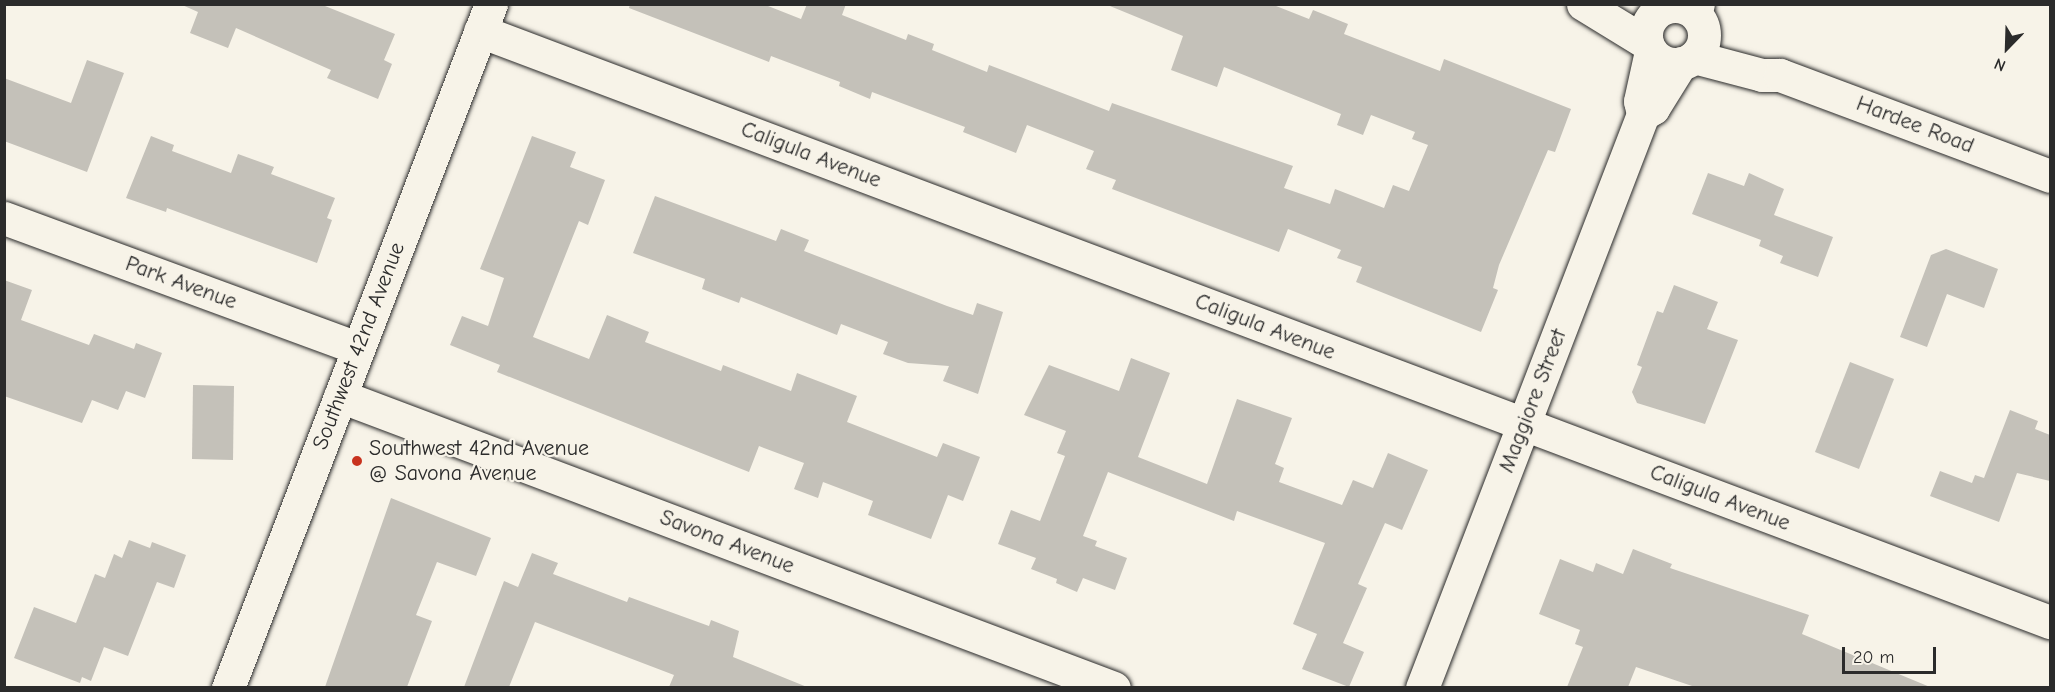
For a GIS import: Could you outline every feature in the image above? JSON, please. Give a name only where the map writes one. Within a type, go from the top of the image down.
[{"type":"street","points":[[1582,4],[1649,47],[1664,62],[1687,60],[1704,40],[1682,10],[1647,24],[1649,47]]},
{"type":"street","name":"Hardee Road","points":[[1623,4],[1682,10],[1731,43],[1766,59],[1780,75]]},
{"type":"street","name":"Southwest 42nd Avenue","points":[[228,687],[486,18]]},
{"type":"street","name":"Caligula Avenue","points":[[486,18],[1524,425],[2050,622]]},
{"type":"street","name":"Maggiore Street","points":[[1422,687],[1643,114],[1640,101],[1649,47]]},
{"type":"street","name":"Maggiore Street","points":[[1643,114],[1653,108],[1687,60]]},
{"type":"street","name":"Hardee Road","points":[[1687,60],[1762,75],[1780,75],[2050,176]]},
{"type":"street","name":"Park Avenue","points":[[4,218],[358,348]]},
{"type":"street","name":"Savona Avenue","points":[[340,396],[1114,687]]},
{"type":"building","points":[[180,4],[320,4],[395,34],[384,60],[392,64],[378,99],[327,78],[331,70],[236,28],[228,48],[190,33],[198,12]]},
{"type":"building","points":[[630,4],[763,4],[801,19],[807,4],[846,4],[842,15],[906,40],[908,34],[934,44],[932,50],[987,72],[989,65],[1109,111],[1112,103],[1293,166],[1284,188],[1330,204],[1335,189],[1384,208],[1393,185],[1409,191],[1428,145],[1412,139],[1415,132],[1371,115],[1363,135],[1337,125],[1341,114],[1224,67],[1217,87],[1171,70],[1183,36],[1105,4],[1271,4],[1309,19],[1313,10],[1348,24],[1344,34],[1440,71],[1444,59],[1571,109],[1555,152],[1548,150],[1499,265],[1493,288],[1498,290],[1481,332],[1356,282],[1362,267],[1337,258],[1341,250],[1288,229],[1279,252],[1112,189],[1116,180],[1086,169],[1094,151],[1027,125],[1016,153],[963,132],[965,127],[872,92],[870,99],[839,86],[840,82],[771,56],[769,62],[629,8]]},
{"type":"building","points":[[87,60],[124,73],[87,172],[4,141],[4,78],[71,103]]},
{"type":"building","points":[[151,136],[174,145],[172,151],[231,173],[238,154],[274,167],[271,174],[335,198],[327,218],[332,220],[317,263],[167,208],[166,212],[126,198]]},
{"type":"building","points":[[532,136],[576,152],[570,167],[605,180],[588,225],[579,221],[533,337],[589,359],[607,315],[649,332],[645,342],[721,371],[723,365],[791,391],[797,373],[857,396],[847,422],[937,457],[943,443],[980,457],[963,501],[948,495],[931,539],[868,515],[873,501],[823,482],[818,498],[794,489],[804,463],[759,446],[749,472],[497,372],[500,365],[450,345],[462,316],[488,326],[504,278],[480,269]]},
{"type":"building","points":[[1708,173],[1744,186],[1749,173],[1784,189],[1774,215],[1833,237],[1818,277],[1780,263],[1783,256],[1759,246],[1761,240],[1692,214]]},
{"type":"building","points":[[655,196],[776,241],[781,229],[809,240],[804,251],[973,315],[977,303],[1003,312],[978,394],[943,381],[949,366],[908,363],[883,354],[888,342],[841,324],[837,335],[741,297],[739,303],[702,289],[705,279],[633,253]]},
{"type":"building","points":[[1946,249],[1998,269],[1984,308],[1947,294],[1927,347],[1900,337],[1931,255]]},
{"type":"building","points":[[4,280],[32,290],[21,320],[89,345],[94,334],[134,349],[136,343],[162,353],[145,398],[126,391],[118,410],[92,400],[82,423],[4,396]]},
{"type":"building","points":[[1674,285],[1718,302],[1707,329],[1738,340],[1705,424],[1637,403],[1632,392],[1642,367],[1637,365],[1657,311],[1663,313]]},
{"type":"building","points":[[1131,358],[1170,373],[1138,457],[1207,484],[1237,399],[1292,418],[1275,464],[1284,468],[1279,482],[1342,505],[1353,480],[1373,488],[1388,453],[1428,470],[1402,530],[1385,523],[1358,584],[1367,588],[1343,643],[1364,652],[1349,687],[1302,669],[1317,634],[1293,624],[1325,543],[1237,511],[1234,521],[1108,472],[1083,536],[1097,541],[1095,546],[1127,558],[1115,590],[1083,578],[1077,592],[1056,583],[1057,579],[1031,569],[1036,558],[998,544],[1011,510],[1040,521],[1065,456],[1057,453],[1066,431],[1024,415],[1049,365],[1119,391]]},
{"type":"building","points":[[1850,362],[1894,379],[1859,469],[1815,452]]},
{"type":"building","points":[[193,385],[234,386],[233,460],[192,459]]},
{"type":"building","points":[[2010,410],[2038,421],[2035,429],[2050,435],[2050,481],[2017,473],[1999,522],[1930,496],[1940,471],[1972,483],[1975,475],[1984,478]]},
{"type":"building","points":[[391,498],[491,538],[476,576],[437,562],[416,615],[432,621],[407,687],[325,687]]},
{"type":"building","points":[[129,540],[150,548],[152,542],[186,555],[174,588],[157,582],[128,656],[104,647],[91,681],[82,677],[80,683],[14,658],[34,607],[76,623],[95,574],[105,578],[114,554],[122,558]]},
{"type":"building","points":[[1633,549],[1672,564],[1670,568],[1809,615],[1802,634],[1930,687],[1695,687],[1636,667],[1628,687],[1567,687],[1583,647],[1575,644],[1580,630],[1539,614],[1560,559],[1593,572],[1596,563],[1623,574]]},
{"type":"building","points":[[532,553],[558,563],[553,574],[627,602],[629,597],[709,626],[711,620],[739,631],[733,657],[807,687],[669,687],[674,675],[535,622],[509,687],[464,687],[504,581],[518,587]]},
{"type":"place","name":"Southwest 42nd Avenue @ Savona Avenue","points":[[357,461]]}]
